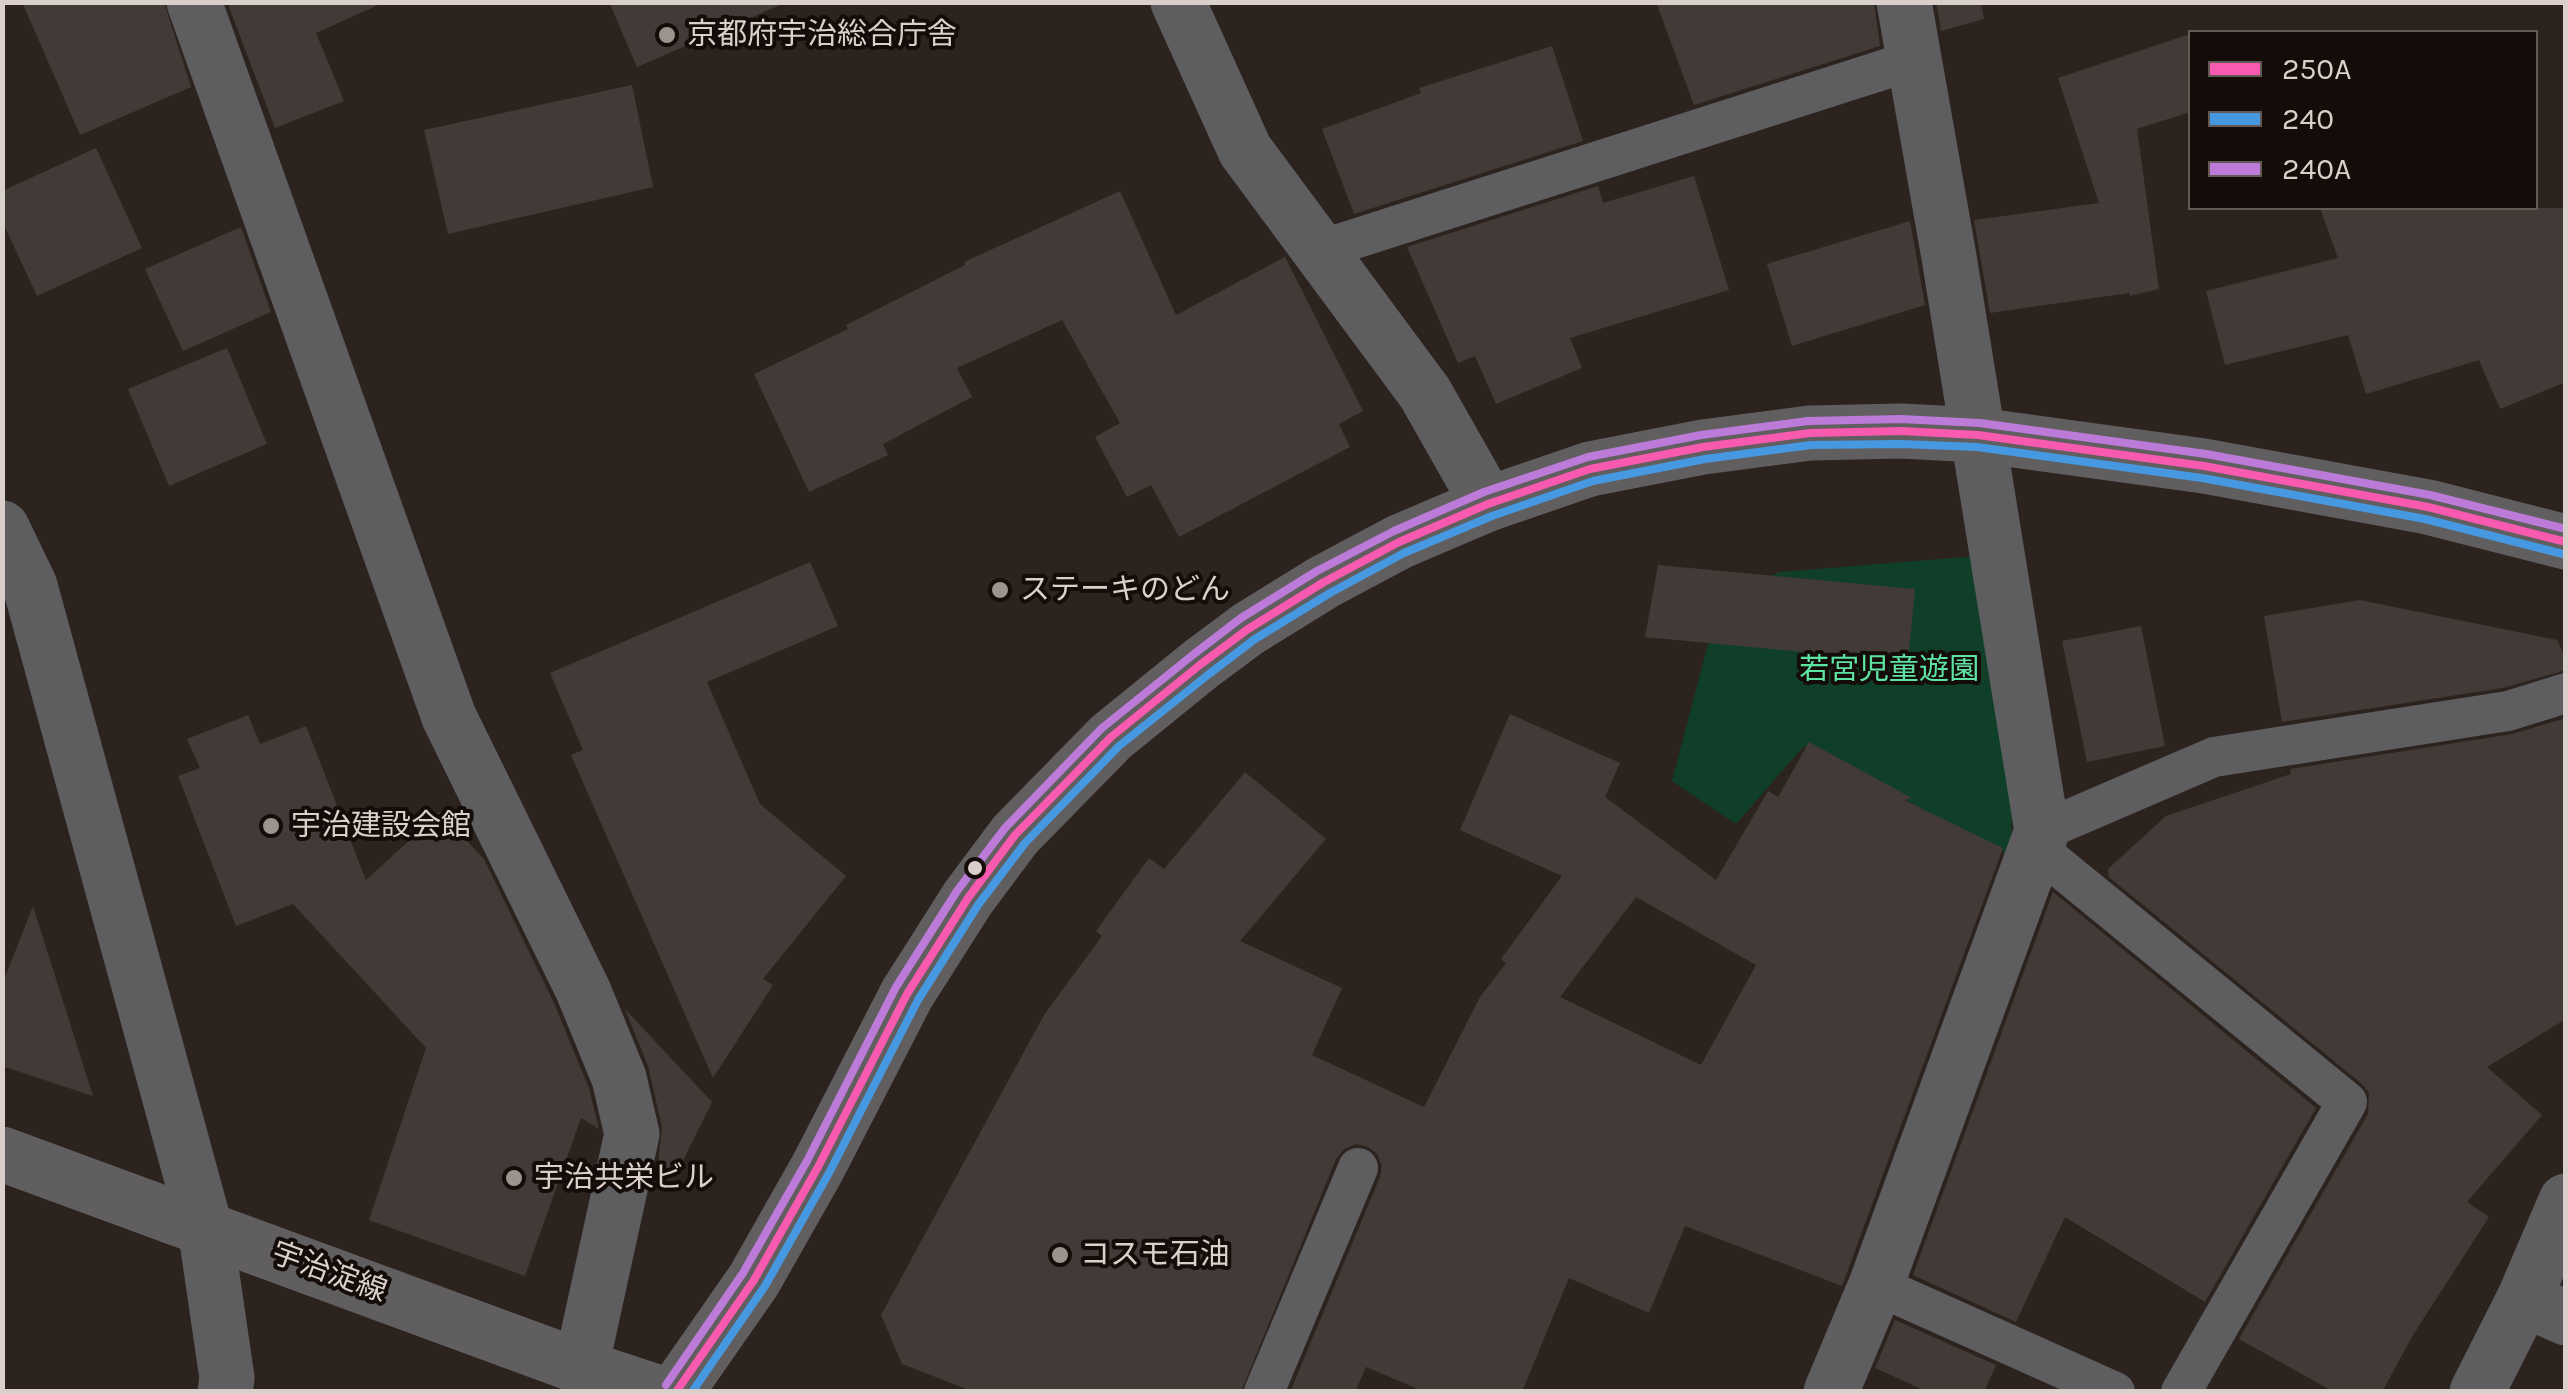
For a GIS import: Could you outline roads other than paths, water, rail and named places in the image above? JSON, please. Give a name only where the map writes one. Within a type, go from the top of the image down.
[{"type":"main road","points":[[676,1392],[754,1280],[907,994],[968,898],[1015,834],[1110,737],[1248,629],[1399,542],[1488,504],[1590,469],[1703,447],[1810,434],[1901,432],[1978,435],[2204,466],[2428,507],[2566,542]]},
{"type":"main road","name":"宇治淀線","points":[[2,1154],[657,1392]]},
{"type":"street","points":[[194,2],[449,717],[583,990],[620,1078],[632,1134],[581,1367]]},
{"type":"street","points":[[1178,2],[1245,150],[1425,394],[1488,504]]},
{"type":"street","points":[[1832,1392],[1876,1284],[2038,839],[1978,435],[1904,2]]},
{"type":"street","points":[[2,528],[30,586],[205,1228],[227,1378],[225,1392]]},
{"type":"street","points":[[2478,1392],[2545,1309],[2566,1201]]},
{"type":"lane","points":[[1320,250],[1914,60]]},
{"type":"lane","points":[[2181,1392],[2347,1102],[2038,839],[2214,757],[2508,711],[2566,693]]},
{"type":"lane","points":[[1264,1392],[1358,1168]]},
{"type":"lane","points":[[1876,1284],[2115,1392]]},
{"type":"place","name":"京都府宇治総合庁舎","points":[[667,35]]},
{"type":"place","name":"ステーキのどん","points":[[1000,590]]},
{"type":"place","name":"宇治建設会館","points":[[271,826]]},
{"type":"place","name":"宇治共栄ビル","points":[[514,1178]]},
{"type":"place","name":"コスモ石油","points":[[1060,1255]]},
{"type":"park label","name":"若宮児童遊園","points":[[1889,670]]}]
